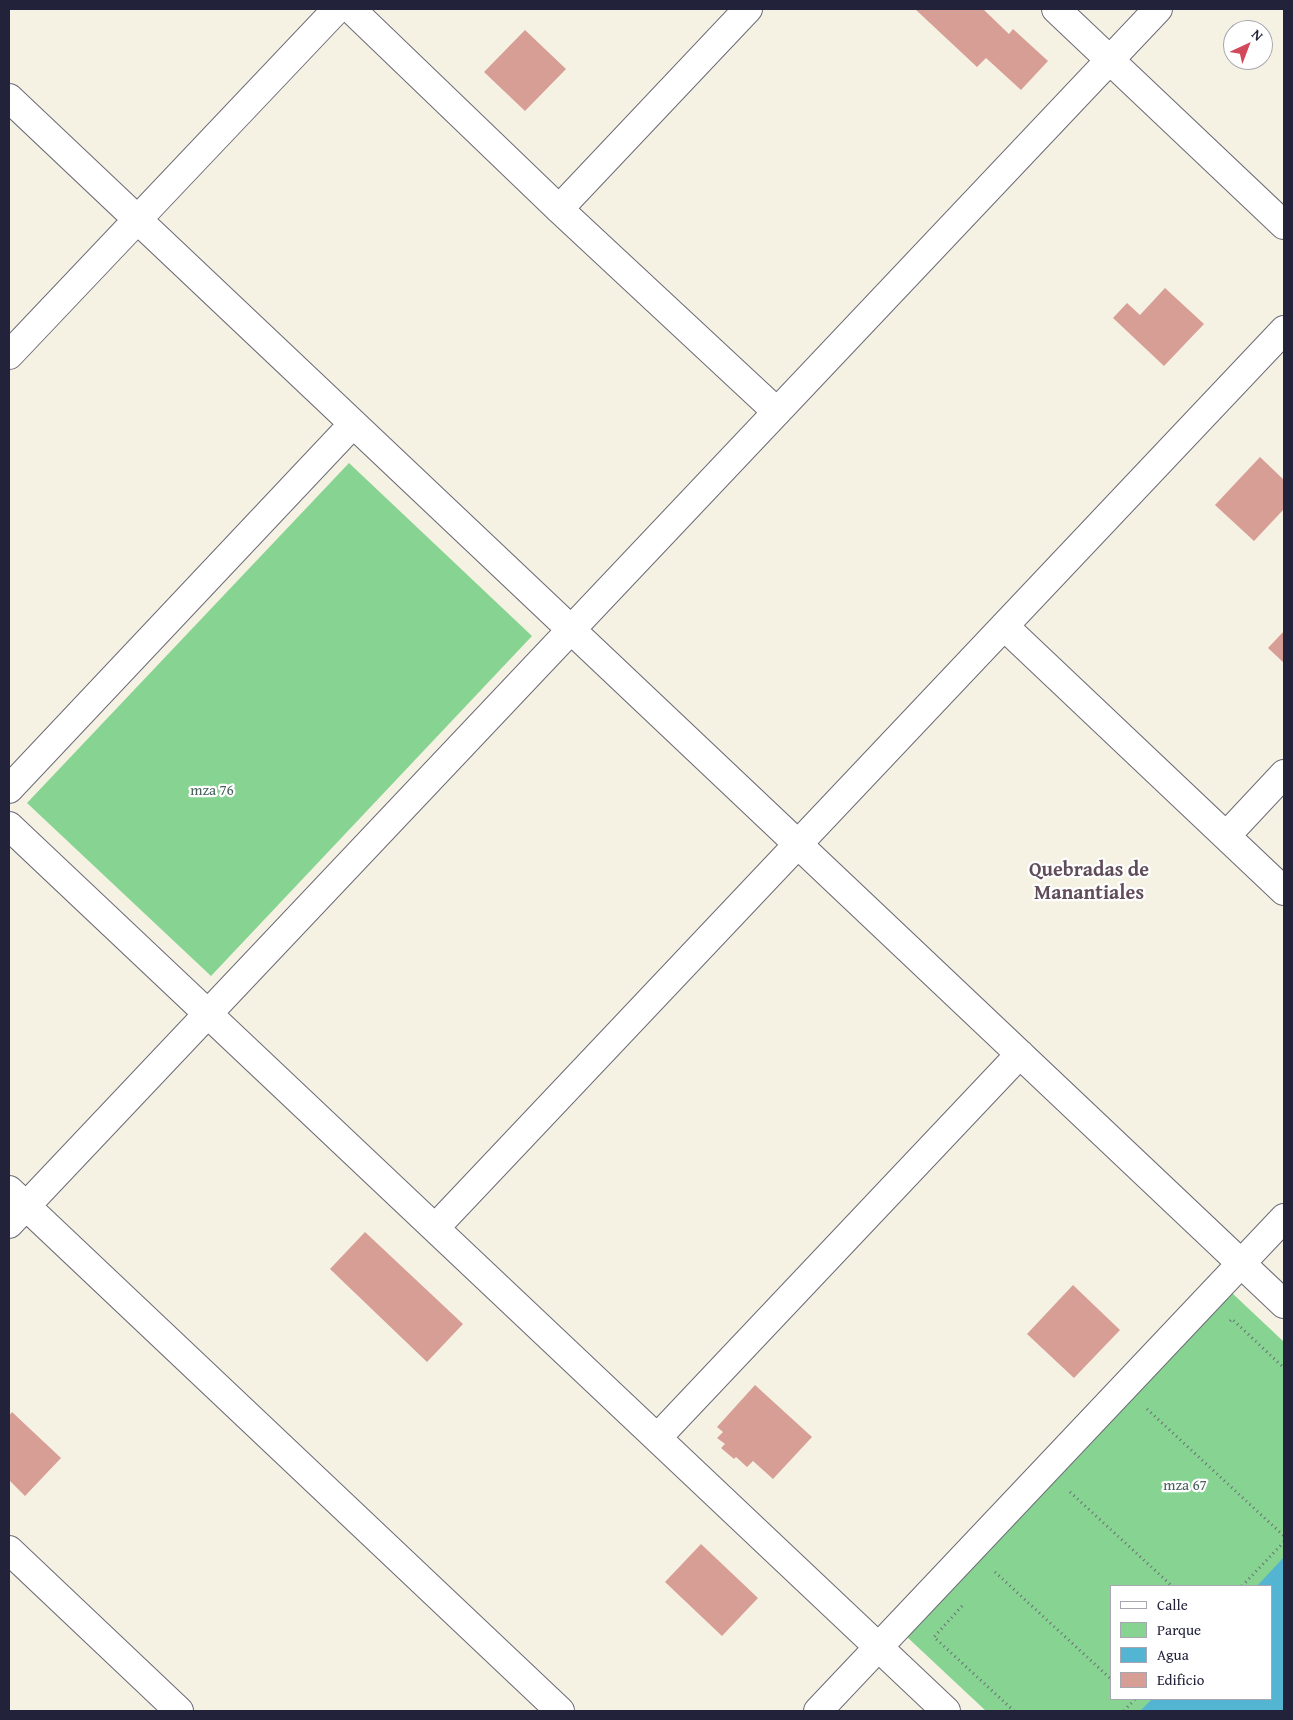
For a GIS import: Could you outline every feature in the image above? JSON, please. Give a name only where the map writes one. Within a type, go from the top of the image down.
[{"type":"street","points":[[9,355],[337,9]]},
{"type":"street","points":[[350,9],[777,412]]},
{"type":"street","points":[[559,208],[748,9]]},
{"type":"street","points":[[1056,9],[1284,225]]},
{"type":"street","points":[[560,1711],[14,1207],[208,1014],[1158,9]]},
{"type":"street","points":[[9,98],[1284,1304]]},
{"type":"street","points":[[435,1228],[1284,330]]},
{"type":"street","points":[[9,789],[354,424]]},
{"type":"street","points":[[1004,626],[1284,891]]},
{"type":"street","points":[[1226,836],[1284,774]]},
{"type":"street","points":[[9,826],[946,1711]]},
{"type":"street","points":[[657,1438],[1020,1054]]},
{"type":"street","points":[[818,1711],[1284,1218]]},
{"type":"street","points":[[9,1550],[179,1711]]},
{"type":"path","points":[[1232,1319],[1284,1368]]},
{"type":"path","points":[[1147,1410],[1284,1536]]},
{"type":"path","points":[[1070,1492],[1171,1585]]},
{"type":"path","points":[[1243,1585],[1284,1542]]},
{"type":"path","points":[[995,1572],[1110,1678]]},
{"type":"path","points":[[934,1637],[1014,1711]]},
{"type":"path","points":[[1124,1711],[1133,1700]]},
{"type":"green space","name":"mza 76","points":[[349,463],[532,636],[211,976],[27,803]]},
{"type":"green space","name":"mza 67","points":[[1231,1292],[1284,1342],[1284,1711],[986,1711],[907,1637]]},
{"type":"water","points":[[1284,1557],[1284,1711],[1140,1711],[1151,1700],[1273,1700],[1273,1585],[1258,1585]]},
{"type":"building","points":[[915,9],[983,9],[1009,34],[1013,29],[1048,61],[1021,90],[986,58],[977,67]]},
{"type":"building","points":[[525,30],[566,69],[525,111],[484,72]]},
{"type":"building","points":[[1165,288],[1204,324],[1164,366],[1113,318],[1127,303],[1140,315]]},
{"type":"building","points":[[1260,457],[1284,480],[1284,509],[1254,541],[1215,505]]},
{"type":"building","points":[[1284,631],[1284,663],[1268,648]]},
{"type":"building","points":[[365,1232],[463,1324],[427,1362],[330,1269]]},
{"type":"building","points":[[1073,1285],[1120,1330],[1074,1378],[1027,1334]]},
{"type":"building","points":[[755,1385],[812,1437],[773,1479],[753,1461],[747,1467],[736,1457],[734,1459],[721,1448],[725,1444],[717,1438],[723,1432],[717,1427]]},
{"type":"building","points":[[12,1412],[61,1458],[25,1496],[9,1480],[9,1416]]},
{"type":"building","points":[[701,1544],[758,1598],[722,1636],[665,1582]]},
{"type":"district","name":"Quebradas de Manantiales","points":[[1089,882]]}]
